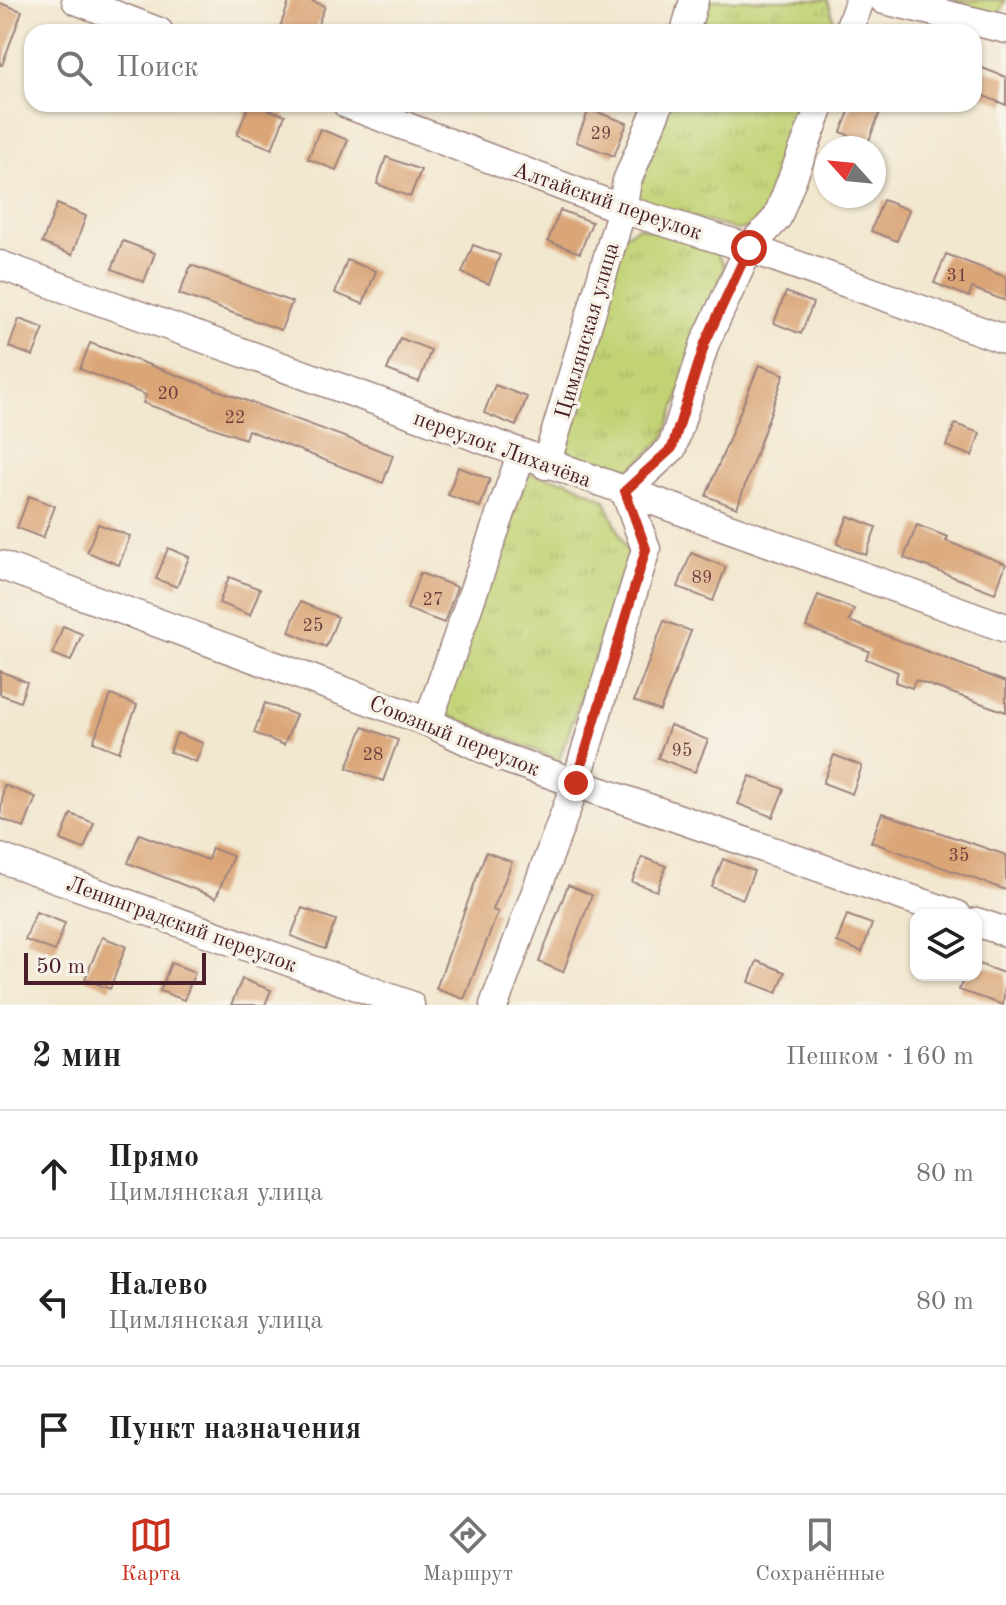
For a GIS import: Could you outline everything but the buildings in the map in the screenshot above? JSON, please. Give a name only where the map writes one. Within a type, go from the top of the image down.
[{"type":"street","points":[[76,0],[138,24]]},
{"type":"street","points":[[687,24],[694,0]]},
{"type":"street","points":[[851,24],[860,0]]},
{"type":"street","points":[[884,0],[1006,29]]},
{"type":"street","name":"Алтайский переулок","points":[[368,112],[622,209],[749,248],[1006,340]]},
{"type":"street","name":"Цимлянская улица","points":[[428,722],[534,460],[622,209],[627,181],[656,112]]},
{"type":"street","points":[[494,1005],[576,783],[646,549],[625,491],[672,448],[705,343],[749,248],[777,218],[818,112]]},
{"type":"street","name":"переулок Лихачёва","points":[[0,265],[1006,628]]},
{"type":"street","name":"Союзный переулок","points":[[0,565],[428,722],[501,757],[940,909]]},
{"type":"street","name":"Ленинградский переулок","points":[[0,858],[410,1005]]},
{"type":"street","points":[[982,924],[1006,932]]},
{"type":"green space","points":[[700,0],[828,0],[835,24],[693,24]]},
{"type":"green space","points":[[946,0],[1005,0],[998,18]]},
{"type":"green space","points":[[663,112],[807,112],[778,196],[753,227],[737,230],[633,200]]},
{"type":"green space","points":[[639,227],[711,247],[725,266],[664,438],[625,475],[604,476],[568,463],[564,432],[625,234]]},
{"type":"green space","points":[[528,474],[568,481],[604,499],[630,556],[559,760],[440,712]]},
{"type":"route","points":[[576,783],[646,549],[625,491],[672,448],[705,343],[749,248]]}]
